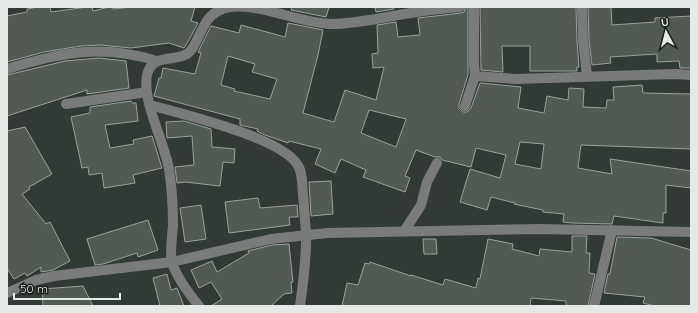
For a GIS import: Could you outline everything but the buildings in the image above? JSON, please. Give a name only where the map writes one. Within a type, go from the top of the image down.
[{"type":"street","points":[[7,69],[33,61],[79,52],[127,53],[157,61],[181,56],[186,54],[194,46],[211,15],[222,9],[231,7],[245,7],[310,22],[331,24],[356,22],[429,10],[460,7]]},
{"type":"street","points":[[465,106],[475,76],[474,7]]},
{"type":"street","points":[[582,7],[583,40],[587,76]]},
{"type":"street","points":[[157,61],[149,70],[146,82],[150,105],[162,140],[169,168],[173,205],[172,262],[184,286],[199,306]]},
{"type":"street","points":[[475,76],[516,79],[587,76],[691,75]]},
{"type":"street","points":[[66,104],[147,92]]},
{"type":"street","points":[[150,105],[210,122],[248,135],[291,156],[300,170],[306,235],[300,306]]},
{"type":"street","points":[[405,230],[421,205],[427,182],[437,163]]},
{"type":"street","points":[[7,293],[36,280],[54,276],[172,262],[271,239],[327,232],[539,229],[691,232]]},
{"type":"street","points":[[594,306],[612,230]]}]
